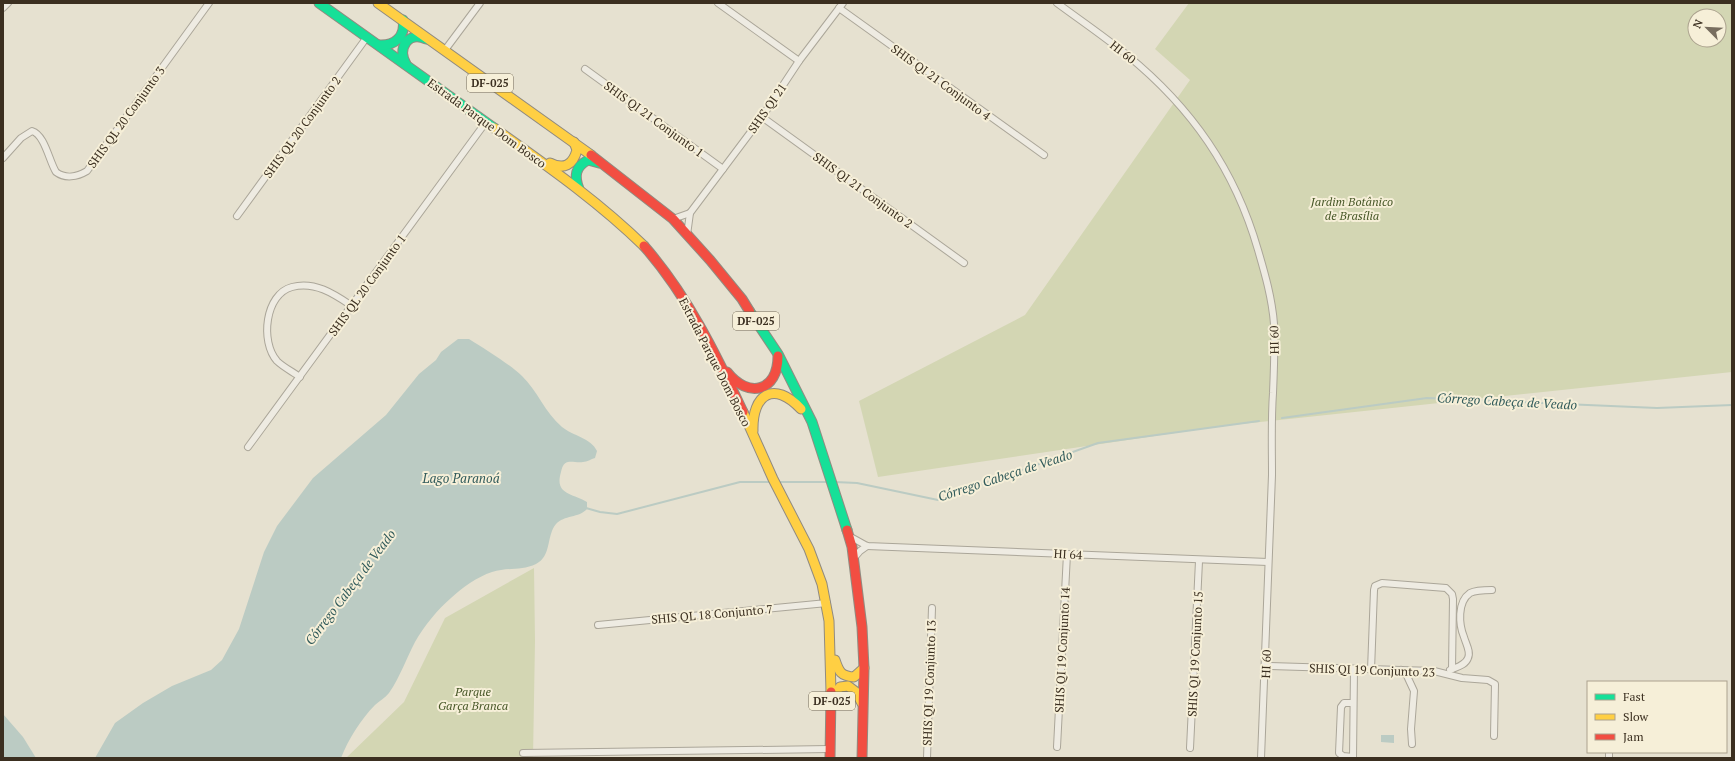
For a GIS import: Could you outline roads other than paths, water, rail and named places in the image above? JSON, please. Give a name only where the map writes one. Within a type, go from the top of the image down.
[{"type":"main road","name":"Estrada Parque Dom Bosco","points":[[320,3],[534,156],[606,211],[662,268],[692,312],[718,361],[771,476],[785,501],[814,564],[827,603],[832,698],[830,754]]},
{"type":"main road","name":"DF-025","points":[[378,3],[574,142],[673,220],[687,234],[742,299],[778,354],[812,422],[839,502],[854,558],[862,627],[864,668],[862,758]]},
{"type":"main road","points":[[379,45],[390,45],[396,41],[403,29],[403,20]]},
{"type":"main road","points":[[406,64],[402,55],[402,50],[411,38],[417,36],[428,39],[442,48]]},
{"type":"main road","points":[[534,156],[542,158],[558,168],[566,167],[570,164],[576,153],[577,147],[574,142]]},
{"type":"main road","points":[[580,191],[574,179],[579,166],[588,160],[602,164]]},
{"type":"main road","points":[[718,361],[722,364],[734,382],[746,388],[755,389],[767,385],[773,378],[778,367],[778,354]]},
{"type":"main road","points":[[754,438],[752,416],[761,397],[770,393],[786,394],[795,401],[812,422]]},
{"type":"main road","points":[[830,643],[835,665],[841,674],[854,677],[864,668]]},
{"type":"main road","points":[[832,698],[837,688],[848,686],[858,693],[863,704]]},
{"type":"street","points":[[3,8],[8,3]]},
{"type":"street","name":"SHIS QL 20 Conjunto 3","points":[[3,158],[21,138],[32,131],[37,133],[41,139],[56,172],[68,177],[87,171],[209,3]]},
{"type":"street","points":[[442,48],[480,3]]},
{"type":"street","points":[[718,3],[799,61]]},
{"type":"street","name":"HI 60","points":[[1057,3],[1127,55],[1172,96],[1197,125],[1214,149],[1242,204],[1267,280],[1274,324],[1274,369],[1271,439],[1272,475],[1262,758]]},
{"type":"street","name":"SHIS QI 21","points":[[687,234],[690,213],[762,117],[799,61],[841,6]]},
{"type":"street","name":"SHIS QI 21 Conjunto 4","points":[[841,6],[1044,155]]},
{"type":"street","name":"SHIS QL 20 Conjunto 2","points":[[238,216],[367,37]]},
{"type":"street","name":"SHIS QI 21 Conjunto 1","points":[[585,69],[723,169]]},
{"type":"street","name":"SHIS QI 21 Conjunto 2","points":[[762,117],[964,263]]},
{"type":"street","name":"SHIS QL 20 Conjunto 1","points":[[248,448],[486,122]]},
{"type":"street","points":[[673,220],[690,213]]},
{"type":"street","points":[[300,377],[274,358],[269,342],[267,323],[272,307],[277,299],[291,287],[308,286],[327,290],[352,306]]},
{"type":"street","name":"HI 64","points":[[849,536],[867,546],[1268,562]]},
{"type":"street","points":[[854,558],[867,546]]},
{"type":"street","name":"SHIS QI 19 Conjunto 14","points":[[1057,747],[1067,554]]},
{"type":"street","name":"SHIS QI 19 Conjunto 15","points":[[1190,748],[1199,560]]},
{"type":"street","points":[[1371,670],[1374,590],[1375,586],[1382,583],[1446,588],[1449,590],[1453,598],[1452,669]]},
{"type":"street","points":[[1443,673],[1463,665],[1468,658],[1469,654],[1460,621],[1460,612],[1465,598],[1476,591],[1492,590]]},
{"type":"street","name":"SHIS QL 18 Conjunto 7","points":[[598,625],[827,603]]},
{"type":"street","name":"SHIS QI 19 Conjunto 13","points":[[927,758],[932,608]]},
{"type":"street","name":"SHIS QI 19 Conjunto 23","points":[[1266,666],[1434,671],[1453,677],[1484,679],[1494,682],[1496,688],[1494,736]]},
{"type":"street","points":[[1353,703],[1344,703],[1342,706],[1340,754],[1343,756],[1353,757],[1354,669]]},
{"type":"street","points":[[1401,670],[1407,676],[1414,691],[1411,729],[1412,744]]},
{"type":"street","points":[[1340,734],[1353,734]]},
{"type":"street","points":[[523,753],[830,754]]},
{"type":"water","name":"Lago Paranoá","points":[[458,339],[469,339],[516,371],[532,388],[551,415],[562,427],[591,443],[597,451],[595,458],[584,462],[566,463],[562,467],[560,480],[562,489],[587,502],[587,509],[580,514],[563,519],[556,524],[551,534],[547,551],[541,560],[536,564],[525,568],[486,574],[465,586],[441,607],[419,636],[389,693],[375,705],[360,723],[351,737],[341,758],[95,758],[115,723],[143,703],[172,686],[211,670],[222,660],[239,629],[264,552],[277,526],[313,478],[386,415],[419,374],[436,360],[441,352]]},
{"type":"water","points":[[3,714],[23,737],[36,758],[3,758]]},
{"type":"water","points":[[1381,735],[1394,735],[1394,743],[1381,742]]},
{"type":"waterway","name":"Córrego Cabeça de Veado","points":[[1282,418],[1427,398],[1657,408],[1732,405]]},
{"type":"waterway","name":"Córrego Cabeça de Veado","points":[[835,482],[857,483],[938,500],[1098,443],[1259,421]]},
{"type":"waterway","name":"Córrego Cabeça de Veado","points":[[586,508],[600,512],[617,514],[740,482],[771,482]]},
{"type":"waterway","name":"Córrego Cabeça de Veado","points":[[777,482],[829,482]]},
{"type":"park label","name":"Jardim Botânico de Brasília","points":[[1352,208]]},
{"type":"park label","name":"Parque Garça Branca","points":[[473,698]]}]
